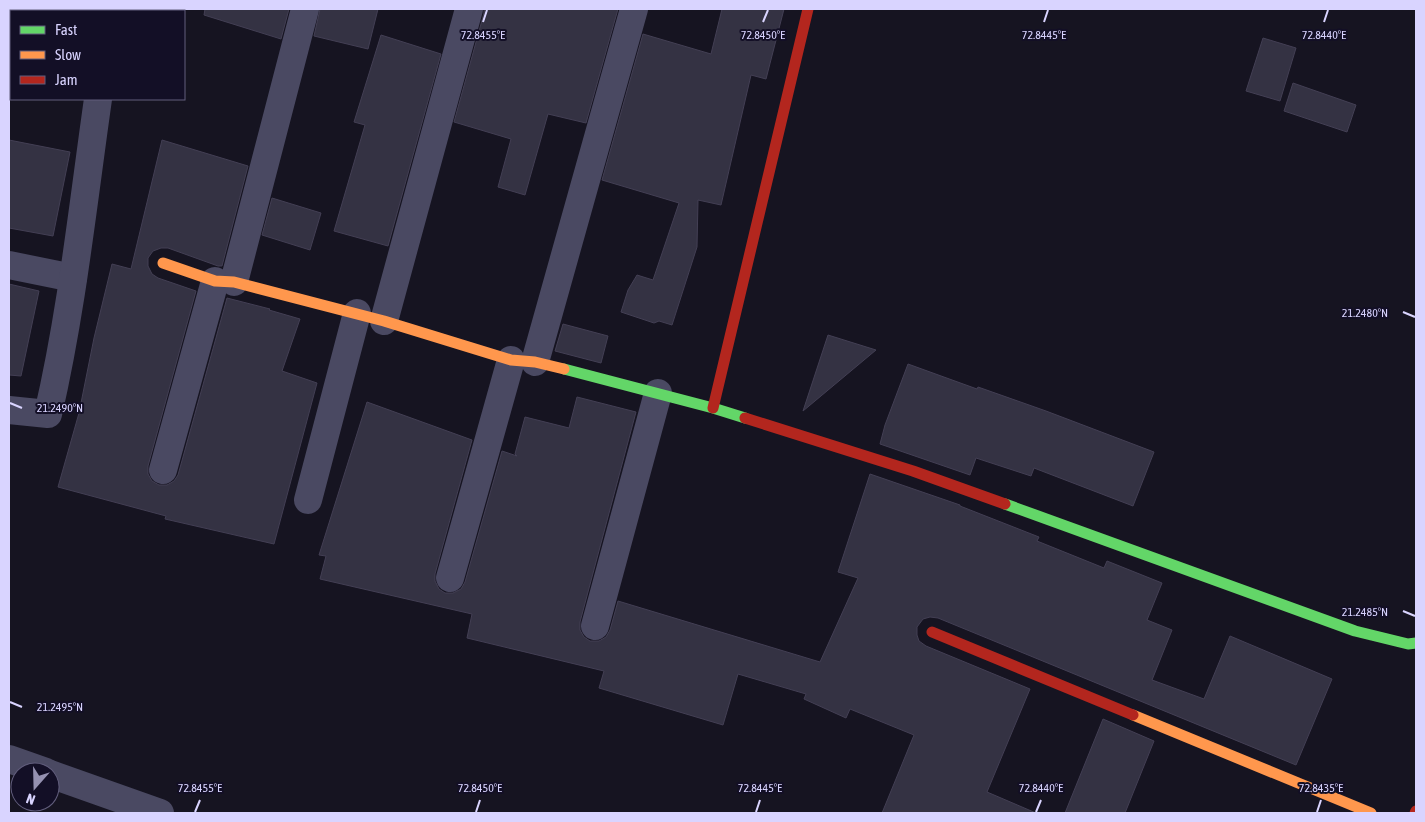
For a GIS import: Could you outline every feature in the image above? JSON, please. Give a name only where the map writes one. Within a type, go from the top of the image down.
[{"type":"street","points":[[163,470],[225,282],[305,9]]},
{"type":"street","points":[[384,321],[469,9]]},
{"type":"street","points":[[450,578],[523,361],[634,9]]},
{"type":"street","points":[[713,408],[808,9]]},
{"type":"street","points":[[9,410],[48,414],[73,278],[98,100]]},
{"type":"street","points":[[163,263],[225,282],[357,313],[523,361],[713,408],[912,471],[1354,631],[1408,644],[1416,643]]},
{"type":"street","points":[[9,265],[73,278]]},
{"type":"street","points":[[308,500],[357,313]]},
{"type":"street","points":[[595,626],[658,393]]},
{"type":"street","points":[[932,632],[1371,813]]},
{"type":"street","points":[[60,778],[160,813]]},
{"type":"building","points":[[205,9],[289,9],[281,39],[204,15]]},
{"type":"building","points":[[320,9],[378,9],[368,49],[314,36]]},
{"type":"building","points":[[484,9],[618,9],[586,123],[548,114],[525,195],[498,187],[511,139],[454,122]]},
{"type":"building","points":[[722,9],[784,9],[766,79],[751,75],[721,205],[698,200],[697,247],[672,325],[659,321],[654,323],[621,312],[628,290],[637,275],[653,280],[679,203],[602,180],[643,34],[711,54]]},
{"type":"building","points":[[381,35],[441,54],[388,246],[334,231],[365,125],[354,122]]},
{"type":"building","points":[[1263,38],[1296,48],[1280,101],[1246,91]]},
{"type":"building","points":[[1293,83],[1356,105],[1347,132],[1284,111]]},
{"type":"building","points":[[9,140],[70,152],[53,236],[9,228]]},
{"type":"building","points":[[162,140],[248,166],[222,266],[168,248],[153,251],[148,258],[148,266],[152,274],[158,278],[196,291],[148,466],[148,474],[152,481],[159,485],[167,485],[174,481],[178,475],[227,298],[300,319],[282,371],[317,383],[274,544],[165,519],[166,516],[58,487],[79,413],[94,338],[112,264],[131,269]]},
{"type":"building","points":[[272,198],[321,213],[310,250],[262,235]]},
{"type":"building","points":[[9,284],[39,291],[21,376],[9,375]]},
{"type":"building","points":[[563,324],[608,336],[601,363],[555,351]]},
{"type":"building","points":[[828,335],[876,350],[803,411]]},
{"type":"building","points":[[908,364],[1046,411],[1154,452],[1133,506],[1034,468],[1031,476],[976,458],[970,475],[880,444],[885,425]]},
{"type":"building","points":[[577,397],[636,412],[580,622],[580,630],[584,637],[590,641],[599,641],[606,637],[610,630],[618,601],[820,662],[858,578],[838,572],[870,474],[960,505],[1039,537],[1037,541],[1104,568],[1107,561],[1162,583],[1147,620],[1172,630],[1152,680],[1204,699],[1230,636],[1332,679],[1296,765],[938,618],[930,617],[923,619],[917,627],[919,641],[926,646],[1030,689],[987,792],[1036,813],[882,813],[914,735],[850,709],[846,718],[804,699],[806,694],[738,674],[723,725],[599,688],[604,671],[467,638],[472,614],[320,579],[326,556],[319,555],[367,402],[472,440],[435,574],[435,581],[439,589],[445,593],[453,593],[461,589],[465,582],[502,451],[517,456],[515,454],[525,417],[569,428]]},
{"type":"building","points":[[1103,719],[1154,741],[1125,813],[1065,813]]},
{"type":"traffic: fast","points":[[564,369],[745,418]]},
{"type":"traffic: fast","points":[[1005,504],[1355,631],[1408,644],[1416,643]]},
{"type":"traffic: slow","points":[[163,263],[215,281],[234,282],[384,321],[511,360],[535,362],[564,369]]},
{"type":"traffic: slow","points":[[1133,715],[1371,813]]},
{"type":"traffic: jam","points":[[713,408],[808,9]]},
{"type":"traffic: jam","points":[[745,418],[913,471],[1005,504]]},
{"type":"traffic: jam","points":[[932,632],[1133,715]]}]
